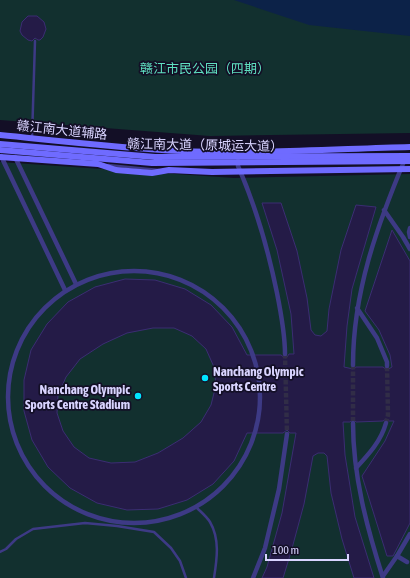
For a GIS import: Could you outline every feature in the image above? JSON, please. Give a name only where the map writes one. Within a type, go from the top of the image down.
[{"type":"street","name":"赣江南大道辅路","points":[[0,135],[182,151],[410,148]]},
{"type":"street","name":"赣江南大道（原城运大道）","points":[[0,144],[155,157],[238,160]]},
{"type":"street","points":[[9,145],[76,284]]},
{"type":"street","name":"赣江南大道（原城运大道）","points":[[0,155],[12,151],[152,162],[408,159]]},
{"type":"street","points":[[0,155],[16,158],[98,164],[116,170],[152,173],[169,170],[241,172],[410,169]]},
{"type":"street","points":[[0,155],[65,290]]},
{"type":"street","points":[[353,365],[356,308],[368,258],[384,210],[401,169],[408,159]]},
{"type":"street","points":[[238,160],[241,172],[252,197],[273,271],[282,320],[285,354]]},
{"type":"street","points":[[384,210],[410,249]]},
{"type":"street","points":[[403,237],[410,237],[410,228]]},
{"type":"street","points":[[128,270],[155,272],[168,275],[181,279],[205,292],[226,309],[243,331],[254,356],[261,394],[256,434],[243,464],[223,489],[197,508],[166,520],[134,524],[102,520],[72,508],[56,496],[46,488],[26,463],[13,433],[8,401],[11,368],[22,338],[40,311],[65,290],[76,284],[101,274],[128,270]]},
{"type":"street","points":[[356,308],[377,338],[387,362],[387,366]]},
{"type":"street","points":[[353,423],[356,468],[365,514],[383,577]]},
{"type":"street","points":[[356,468],[372,452],[383,433],[386,423]]},
{"type":"street","points":[[253,578],[265,548],[279,489],[287,434]]},
{"type":"street","points":[[383,577],[410,534]]},
{"type":"street","points":[[397,556],[407,562]]},
{"type":"lane","points":[[32,138],[35,41]]},
{"type":"lane","points":[[197,508],[210,521],[216,538],[218,554],[214,578]]},
{"type":"lane","points":[[0,552],[6,549],[16,539],[33,529],[85,523],[117,526],[154,532],[171,548],[180,561],[186,578]]},
{"type":"green space","name":"赣江市民公园（四期）","points":[[0,0],[387,0],[410,3],[410,133],[210,136],[0,120]]},
{"type":"green space","name":"Nanchang Olympic Sports Centre","points":[[0,162],[234,178],[410,174],[410,578],[0,578]]},
{"type":"water","points":[[234,0],[410,0],[410,36],[309,25]]},
{"type":"building","points":[[28,16],[37,16],[44,22],[46,29],[40,40],[35,38],[32,41],[28,40],[20,31],[22,22]]},
{"type":"building","points":[[262,203],[281,203],[297,251],[307,298],[311,330],[315,335],[321,336],[327,331],[329,309],[341,250],[356,205],[376,207],[352,289],[344,367],[353,369],[356,367],[383,367],[387,370],[392,367],[390,355],[379,330],[365,311],[392,230],[410,261],[410,523],[393,556],[387,556],[362,476],[385,441],[394,421],[389,421],[386,419],[383,421],[356,422],[353,419],[350,422],[343,422],[345,455],[355,517],[374,578],[354,578],[342,539],[331,493],[327,456],[324,453],[318,453],[313,456],[304,504],[283,578],[262,578],[267,567],[282,513],[296,433],[290,433],[287,430],[283,433],[247,433],[234,461],[213,484],[187,500],[158,509],[127,510],[97,503],[70,488],[48,467],[32,440],[24,411],[24,380],[31,350],[47,324],[68,302],[95,287],[125,279],[155,280],[185,289],[211,305],[232,327],[247,355],[281,355],[285,358],[289,354],[294,354],[291,314],[277,250]],"holes":[[[153,328],[174,328],[192,336],[206,349],[214,367],[216,385],[211,405],[201,422],[183,438],[158,453],[135,462],[111,463],[89,458],[74,447],[63,431],[57,413],[58,395],[66,377],[80,359],[103,344],[127,333]]]},
{"type":"tunnel","points":[[285,354],[287,434]]},
{"type":"tunnel","points":[[353,365],[353,423]]},
{"type":"tunnel","points":[[386,423],[388,415],[387,366]]},
{"type":"place","name":"Nanchang Olympic Sports Centre","points":[[205,378]]},
{"type":"place","name":"Nanchang Olympic Sports Centre Stadium","points":[[138,396]]}]
